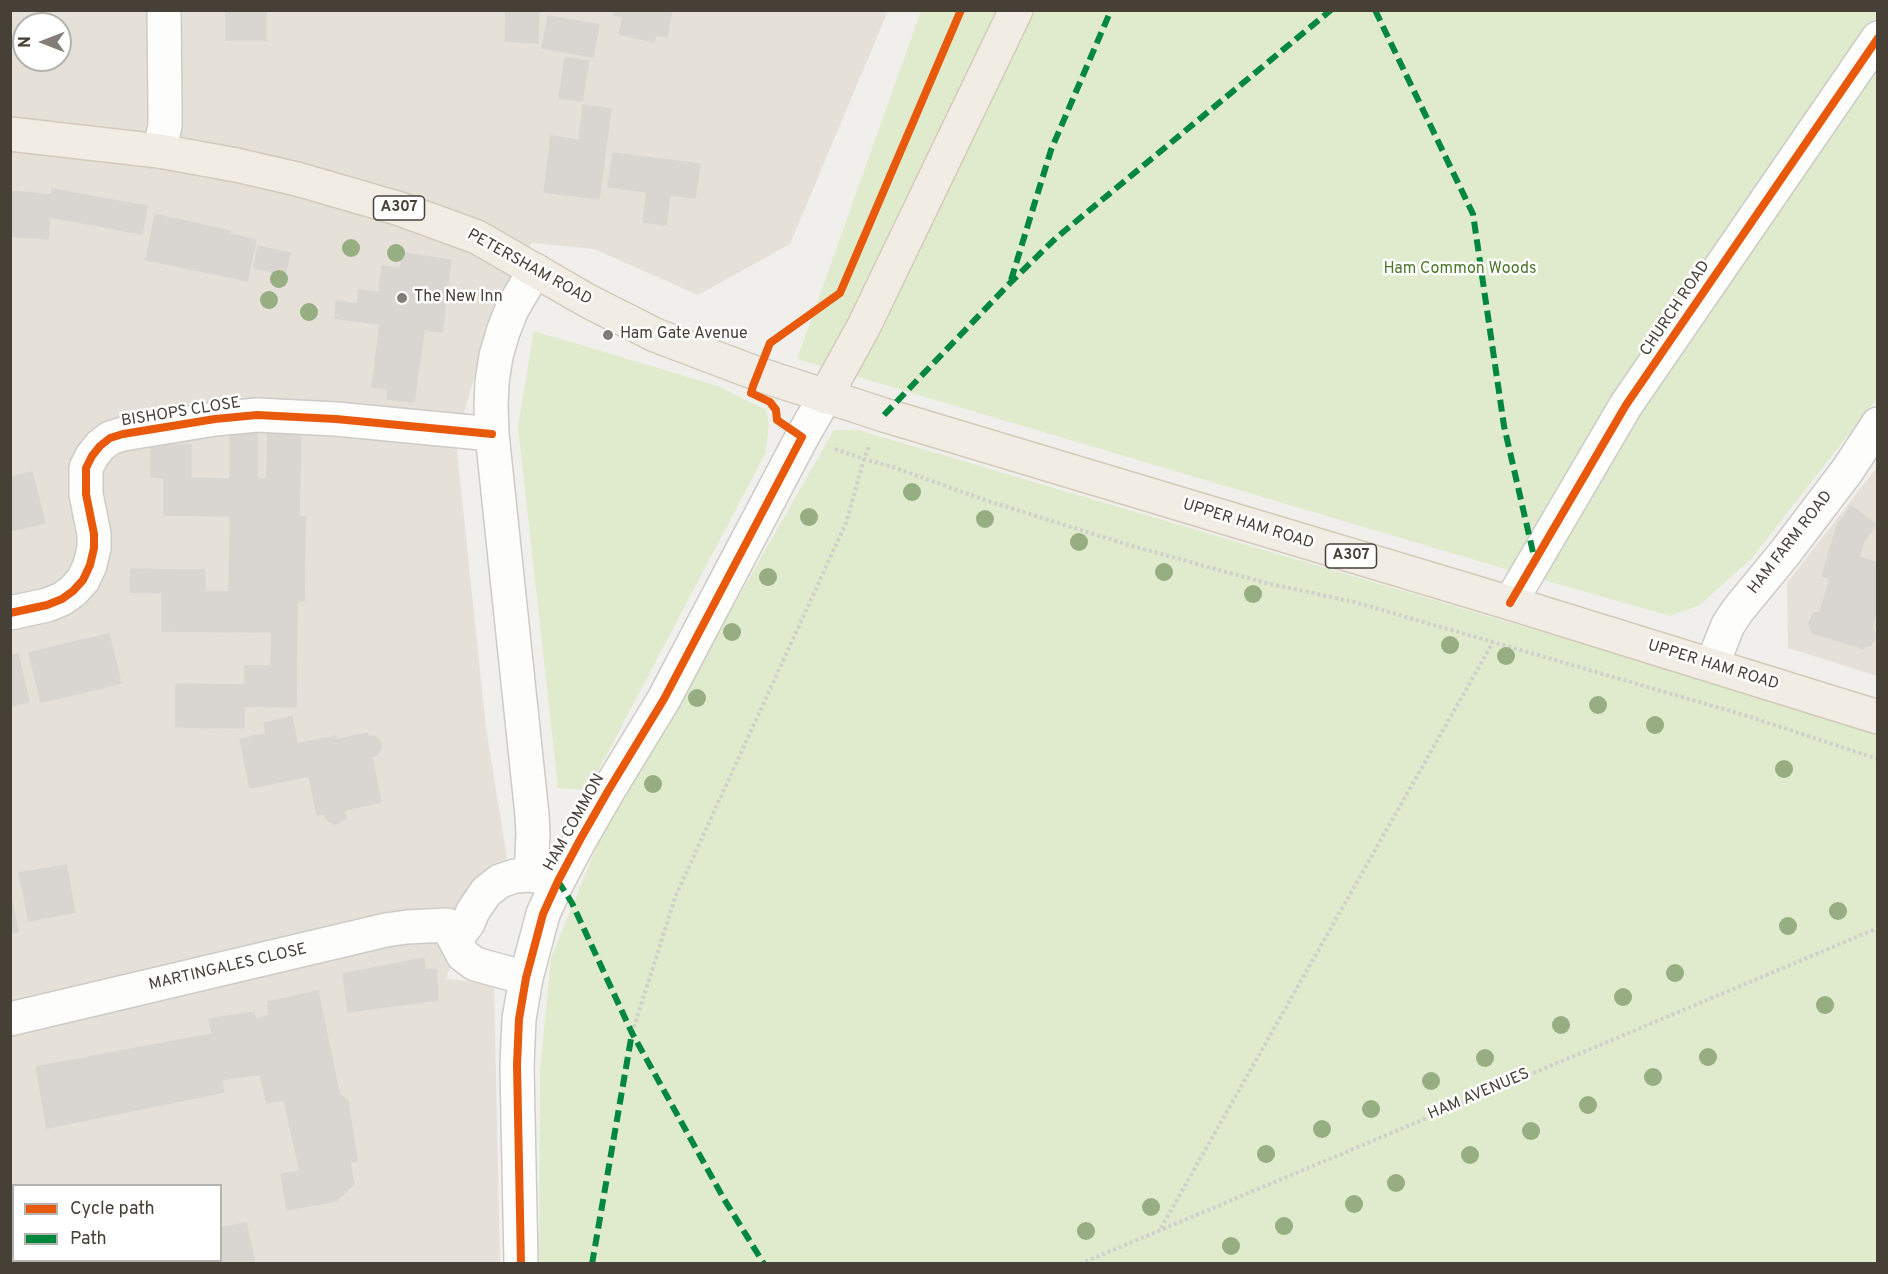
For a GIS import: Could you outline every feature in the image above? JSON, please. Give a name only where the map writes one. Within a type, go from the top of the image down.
[{"type":"main road","points":[[825,397],[867,318],[1016,10]]},
{"type":"main road","name":"PETERSHAM ROAD","points":[[10,135],[159,151],[236,165],[297,179],[397,208],[477,237],[597,306],[655,335],[732,365],[825,397]]},
{"type":"main road","name":"UPPER HAM ROAD","points":[[825,397],[1510,603],[1878,717]]},
{"type":"street","points":[[159,151],[165,126],[164,10]]},
{"type":"street","name":"CHURCH ROAD","points":[[1510,603],[1626,405],[1878,38]]},
{"type":"street","name":"HAM COMMON","points":[[521,1263],[517,1065],[519,1019],[526,978],[543,914],[545,878],[533,834],[492,434],[492,382],[503,332],[512,309],[535,270]]},
{"type":"street","name":"HAM COMMON","points":[[545,878],[608,790],[664,699],[825,397]]},
{"type":"street","name":"BISHOPS CLOSE","points":[[10,613],[62,599],[83,580],[94,548],[94,534],[86,494],[86,468],[92,456],[110,438],[181,424],[257,415],[336,419],[492,434]]},
{"type":"street","name":"HAM FARM ROAD","points":[[1712,665],[1728,625],[1738,610],[1847,471],[1878,424]]},
{"type":"street","name":"MARTINGALES CLOSE","points":[[10,1019],[386,930],[447,925],[462,931],[486,892],[500,881],[515,876],[545,878]]},
{"type":"street","points":[[447,925],[464,955],[475,964],[526,978]]},
{"type":"path","points":[[632,1033],[676,895],[846,523],[864,459],[884,415]]},
{"type":"path","points":[[802,437],[864,459],[893,466],[986,500],[1132,546],[1266,583],[1354,602],[1744,715],[1878,759]]},
{"type":"path","points":[[1161,1228],[1493,642]]},
{"type":"shaded area","points":[[10,11],[888,11],[790,244],[698,295],[594,249],[532,243],[496,300],[456,441],[486,728],[507,858],[476,891],[446,979],[494,983],[500,1263],[11,1263]]},
{"type":"shaded area","points":[[1877,467],[1877,676],[1788,648],[1787,583]]},
{"type":"green space","name":"Ham Common Woods","points":[[921,11],[1877,11],[1877,398],[1751,559],[1700,605],[1670,616],[797,359]]},
{"type":"green space","points":[[534,331],[718,386],[766,410],[769,421],[766,452],[588,790],[558,788],[518,427]]},
{"type":"green space","points":[[834,430],[858,430],[1877,731],[1877,1263],[539,1264],[540,1071],[551,958],[599,841]]},
{"type":"building","points":[[266,10],[266,40],[226,40],[226,11],[196,11]]},
{"type":"building","points":[[506,10],[539,10],[538,43],[505,41]]},
{"type":"building","points":[[615,10],[672,10],[667,37],[656,35],[654,42],[619,34],[623,17],[614,15]]},
{"type":"building","points":[[548,16],[599,25],[593,57],[542,48]]},
{"type":"building","points":[[565,58],[589,61],[582,101],[559,98]]},
{"type":"building","points":[[583,105],[611,109],[599,199],[544,192],[551,136],[579,140]]},
{"type":"building","points":[[613,153],[700,164],[695,198],[670,195],[666,225],[643,222],[647,192],[608,187]]},
{"type":"building","points":[[52,189],[100,198],[94,225],[49,217]]},
{"type":"building","points":[[10,191],[22,192],[18,237],[10,236]]},
{"type":"building","points":[[22,192],[51,195],[48,239],[18,237]]},
{"type":"building","points":[[100,198],[147,206],[142,234],[94,225]]},
{"type":"building","points":[[155,215],[176,219],[167,264],[146,260]]},
{"type":"building","points":[[176,219],[203,225],[194,270],[167,264]]},
{"type":"building","points":[[203,225],[230,231],[221,275],[194,270]]},
{"type":"building","points":[[230,234],[256,240],[247,281],[221,275]]},
{"type":"building","points":[[258,246],[290,253],[285,275],[254,268]]},
{"type":"building","name":"The New Inn","points":[[402,253],[451,260],[442,332],[355,321],[359,290],[379,292],[382,266],[400,268]]},
{"type":"building","points":[[336,301],[357,304],[355,321],[335,318]]},
{"type":"building","points":[[380,324],[424,330],[414,402],[387,399],[388,389],[372,387]]},
{"type":"building","points":[[230,425],[257,425],[257,479],[267,479],[268,427],[301,427],[299,517],[305,517],[304,601],[297,601],[296,707],[244,706],[244,728],[176,727],[176,684],[245,685],[245,666],[271,666],[272,632],[162,631],[162,593],[130,592],[131,569],[205,570],[205,591],[229,592],[230,516],[164,515],[164,478],[151,477],[151,445],[191,445],[191,478],[230,479]]},
{"type":"building","points":[[32,472],[45,523],[10,531],[10,477]]},
{"type":"building","points":[[1851,506],[1876,524],[1863,543],[1859,557],[1878,563],[1878,593],[1822,576],[1837,526]]},
{"type":"building","points":[[1830,579],[1878,593],[1878,607],[1872,627],[1876,636],[1871,645],[1862,648],[1813,633],[1809,624],[1810,620],[1814,613],[1820,612]]},
{"type":"building","points":[[109,634],[121,683],[81,693],[69,643]]},
{"type":"building","points":[[69,643],[81,693],[41,702],[29,653]]},
{"type":"building","points":[[18,654],[29,702],[10,706],[10,656]]},
{"type":"building","points":[[292,717],[297,744],[336,736],[336,740],[367,733],[368,736],[376,737],[381,748],[377,755],[372,757],[381,802],[345,810],[345,819],[334,824],[327,820],[324,814],[317,815],[309,776],[250,788],[240,739],[266,734],[264,723]]},
{"type":"building","points":[[66,865],[75,912],[29,921],[19,873]]},
{"type":"building","points":[[10,891],[18,932],[10,933]]},
{"type":"building","points":[[424,958],[425,970],[436,969],[438,1000],[348,1012],[343,974]]},
{"type":"building","points":[[318,991],[339,1093],[348,1101],[357,1161],[350,1162],[354,1184],[336,1201],[287,1210],[281,1174],[300,1171],[284,1100],[267,1103],[260,1074],[222,1080],[209,1019],[254,1012],[256,1019],[269,1015],[268,1002]]},
{"type":"building","points":[[212,1034],[224,1092],[47,1128],[36,1067]]},
{"type":"building","points":[[246,1223],[255,1264],[206,1264],[206,1262],[222,1262],[222,1228]]},
{"type":"building","points":[[66,1262],[114,1262],[114,1264],[66,1264]]},
{"type":"marked path","points":[[1011,280],[1051,150],[1111,10]]},
{"type":"marked path","points":[[884,415],[1056,238],[1331,10]]},
{"type":"marked path","points":[[1375,10],[1473,214],[1504,426],[1535,561]]},
{"type":"marked path","points":[[558,881],[572,903],[632,1033],[724,1199],[764,1264]]},
{"type":"marked path","points":[[592,1264],[632,1033]]},
{"type":"cycle path","points":[[521,1264],[517,1065],[519,1019],[526,978],[543,914],[581,838],[664,699],[802,437],[777,420],[776,410],[770,402],[751,393],[753,386],[770,343],[840,293],[961,10]]},
{"type":"cycle path","points":[[1510,603],[1626,405],[1878,38]]},
{"type":"cycle path","points":[[10,613],[47,605],[62,599],[83,580],[94,548],[94,534],[86,494],[86,468],[92,456],[110,438],[215,419],[257,415],[336,419],[492,434]]},
{"type":"place","name":"The New Inn","points":[[402,298]]},
{"type":"place","name":"Ham Gate Avenue","points":[[608,335]]}]
